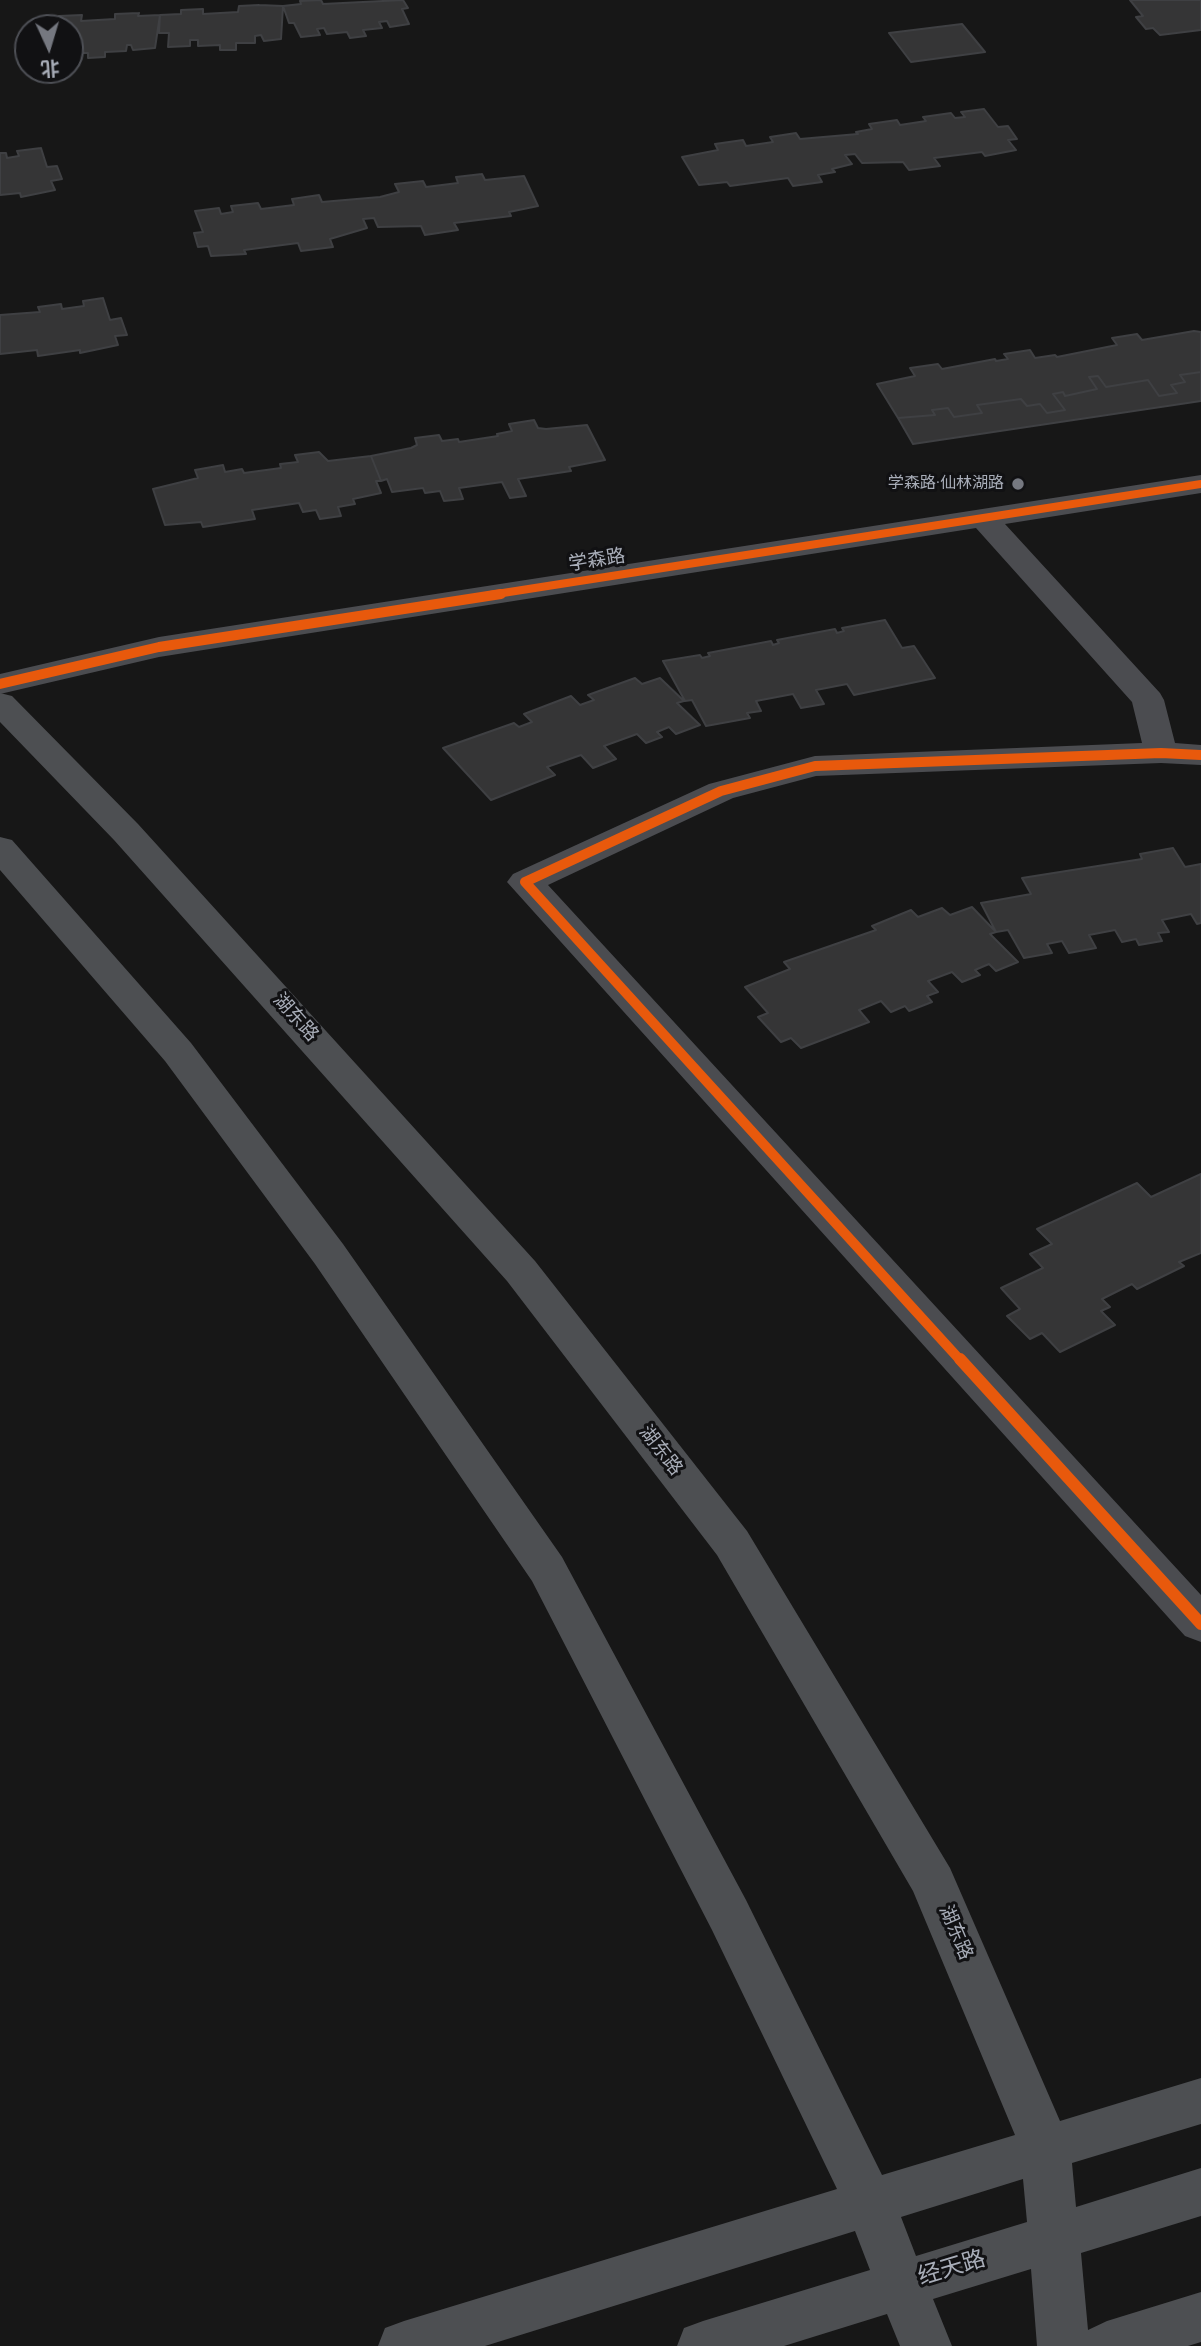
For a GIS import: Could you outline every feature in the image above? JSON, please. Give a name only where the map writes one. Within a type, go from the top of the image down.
[{"type":"main road","name":"湖东路","points":[[0,702],[126,832],[521,1271],[732,1543],[933,1882],[1046,2148],[1063,2346]]},
{"type":"main road","points":[[0,848],[178,1052],[329,1254],[547,1569],[729,1915],[870,2204],[926,2346]]},
{"type":"main road","points":[[404,2346],[1201,2101]]},
{"type":"main road","name":"经天路","points":[[703,2346],[1201,2192]]},
{"type":"main road","points":[[1107,2346],[1201,2317]]},
{"type":"street","name":"学森路","points":[[0,684],[159,647],[1201,484]]},
{"type":"street","points":[[983,518],[1148,700],[1161,753]]},
{"type":"street","points":[[1201,755],[1161,753],[815,766],[722,791],[525,882],[1201,1624]]},
{"type":"building","points":[[321,0],[323,4],[403,0],[408,8],[402,9],[409,24],[390,27],[387,21],[379,22],[382,28],[363,30],[366,36],[350,38],[347,32],[327,34],[324,28],[317,29],[320,35],[301,37],[294,23],[289,23],[283,6],[301,4],[300,1]]},
{"type":"building","points":[[1130,0],[1201,0],[1201,30],[1160,35],[1153,28],[1146,29],[1136,17],[1143,16]]},
{"type":"building","points":[[239,6],[283,6],[281,39],[264,41],[261,35],[255,36],[255,43],[236,43],[236,50],[220,50],[220,45],[198,46],[198,40],[190,40],[190,46],[168,47],[169,33],[159,33],[160,15],[203,9],[203,14],[238,12]]},
{"type":"building","points":[[115,14],[160,15],[155,48],[133,50],[131,45],[127,45],[126,51],[105,52],[105,57],[88,58],[88,53],[84,53],[84,21],[115,19]]},
{"type":"building","points":[[962,24],[985,52],[911,62],[889,33]]},
{"type":"building","points":[[984,109],[998,127],[1008,126],[1017,139],[1008,140],[1016,150],[985,156],[982,152],[934,158],[940,166],[909,170],[903,162],[862,163],[855,154],[845,155],[852,164],[832,169],[835,172],[818,175],[822,182],[793,186],[788,178],[730,186],[727,182],[699,185],[682,157],[718,150],[715,144],[743,140],[746,146],[773,142],[770,137],[796,133],[800,139],[858,134],[856,132],[872,129],[869,124],[897,120],[900,125],[926,121],[923,117],[951,113],[955,118],[965,117],[961,112]]},
{"type":"building","points":[[41,148],[47,167],[57,166],[62,179],[51,181],[55,190],[21,197],[20,193],[0,195],[0,153],[6,153],[7,158],[19,156],[17,151]]},
{"type":"building","points":[[482,174],[485,180],[524,176],[538,206],[509,212],[511,216],[454,223],[458,230],[425,235],[421,226],[378,227],[374,218],[363,219],[367,228],[330,239],[333,247],[301,251],[298,243],[244,250],[246,254],[211,256],[208,246],[198,247],[194,233],[203,232],[195,211],[219,208],[221,214],[233,212],[231,206],[258,203],[261,209],[294,205],[292,199],[319,195],[322,202],[380,197],[399,192],[395,184],[423,181],[426,187],[458,183],[456,177]]},
{"type":"building","points":[[103,298],[110,320],[121,318],[127,335],[115,336],[118,345],[80,353],[80,350],[38,356],[37,350],[0,354],[0,315],[40,312],[38,307],[61,304],[62,309],[84,306],[83,301]]},
{"type":"building","points":[[1201,332],[1201,372],[1180,375],[1185,382],[1171,385],[1177,393],[1159,396],[1148,380],[1106,387],[1098,376],[1089,377],[1097,389],[1065,396],[1063,392],[1053,394],[1065,410],[1047,413],[1040,404],[1027,406],[1021,399],[977,405],[982,413],[954,417],[948,408],[932,410],[935,415],[898,418],[877,384],[915,376],[910,368],[938,364],[942,369],[995,359],[996,361],[1008,359],[1004,354],[1030,350],[1035,358],[1057,357],[1117,345],[1112,338],[1137,334],[1142,340]]},
{"type":"building","points":[[1201,372],[1201,401],[913,444],[898,418],[935,415],[932,410],[948,408],[954,417],[982,413],[977,405],[1021,399],[1027,406],[1040,404],[1047,413],[1065,410],[1053,394],[1063,392],[1065,396],[1097,389],[1089,377],[1098,376],[1106,387],[1148,380],[1159,396],[1177,393],[1171,385],[1185,382],[1180,375]]},
{"type":"building","points":[[534,420],[538,428],[546,429],[587,425],[605,460],[569,467],[571,471],[518,479],[526,496],[510,498],[502,482],[459,488],[463,499],[444,501],[440,491],[425,493],[423,488],[392,492],[387,479],[381,481],[371,456],[411,448],[417,445],[415,438],[439,435],[442,441],[458,439],[459,442],[498,436],[497,434],[512,431],[509,424]]},
{"type":"building","points":[[319,452],[328,461],[371,456],[381,481],[376,481],[381,493],[353,499],[355,504],[338,507],[341,516],[320,519],[316,510],[303,512],[299,503],[252,510],[255,519],[203,527],[201,522],[165,525],[153,489],[198,478],[195,470],[223,465],[225,472],[242,469],[244,473],[281,468],[280,464],[298,462],[295,455]]},
{"type":"building","points":[[885,620],[902,648],[914,646],[935,678],[854,695],[847,684],[816,690],[824,704],[801,708],[793,694],[756,701],[761,711],[747,713],[750,718],[706,726],[692,700],[685,701],[663,661],[700,655],[702,658],[710,656],[708,653],[771,641],[773,645],[779,643],[777,640],[835,629],[837,633],[844,631],[842,628]]},
{"type":"building","points":[[635,678],[642,684],[660,678],[684,701],[677,703],[700,725],[676,734],[669,727],[657,732],[662,737],[646,743],[637,734],[604,746],[616,759],[593,768],[581,755],[547,767],[555,775],[491,800],[443,748],[514,723],[519,727],[532,722],[524,714],[571,696],[580,705],[594,700],[588,695]]},
{"type":"building","points":[[1173,848],[1185,867],[1201,864],[1201,923],[1197,924],[1191,914],[1162,920],[1169,932],[1158,933],[1162,941],[1139,945],[1136,939],[1122,942],[1115,930],[1089,935],[1096,948],[1069,953],[1062,941],[1047,944],[1052,953],[1024,958],[1008,930],[996,932],[981,903],[1031,894],[1022,878],[1142,859],[1140,854]]},
{"type":"building","points":[[972,907],[996,932],[990,934],[1018,962],[996,971],[989,964],[975,970],[980,975],[962,982],[952,972],[928,981],[938,992],[927,996],[932,1002],[909,1011],[905,1006],[891,1012],[881,1001],[859,1010],[869,1022],[801,1048],[791,1038],[781,1042],[758,1017],[768,1013],[745,987],[790,969],[784,962],[876,930],[872,926],[911,910],[918,917],[942,908],[950,915]]},
{"type":"building","points":[[1201,1174],[1201,1253],[1179,1262],[1184,1266],[1137,1289],[1132,1284],[1102,1299],[1110,1307],[1101,1311],[1115,1325],[1060,1352],[1042,1333],[1030,1339],[1007,1316],[1020,1309],[1001,1288],[1043,1268],[1030,1254],[1052,1244],[1037,1229],[1137,1183],[1151,1197]]},
{"type":"cycle path","points":[[0,684],[159,647],[1201,484]]},
{"type":"cycle path","points":[[1201,755],[1161,753],[815,766],[721,791],[525,882],[1201,1624]]},
{"type":"place","name":"学森路·仙林湖路","points":[[1018,484]]}]
